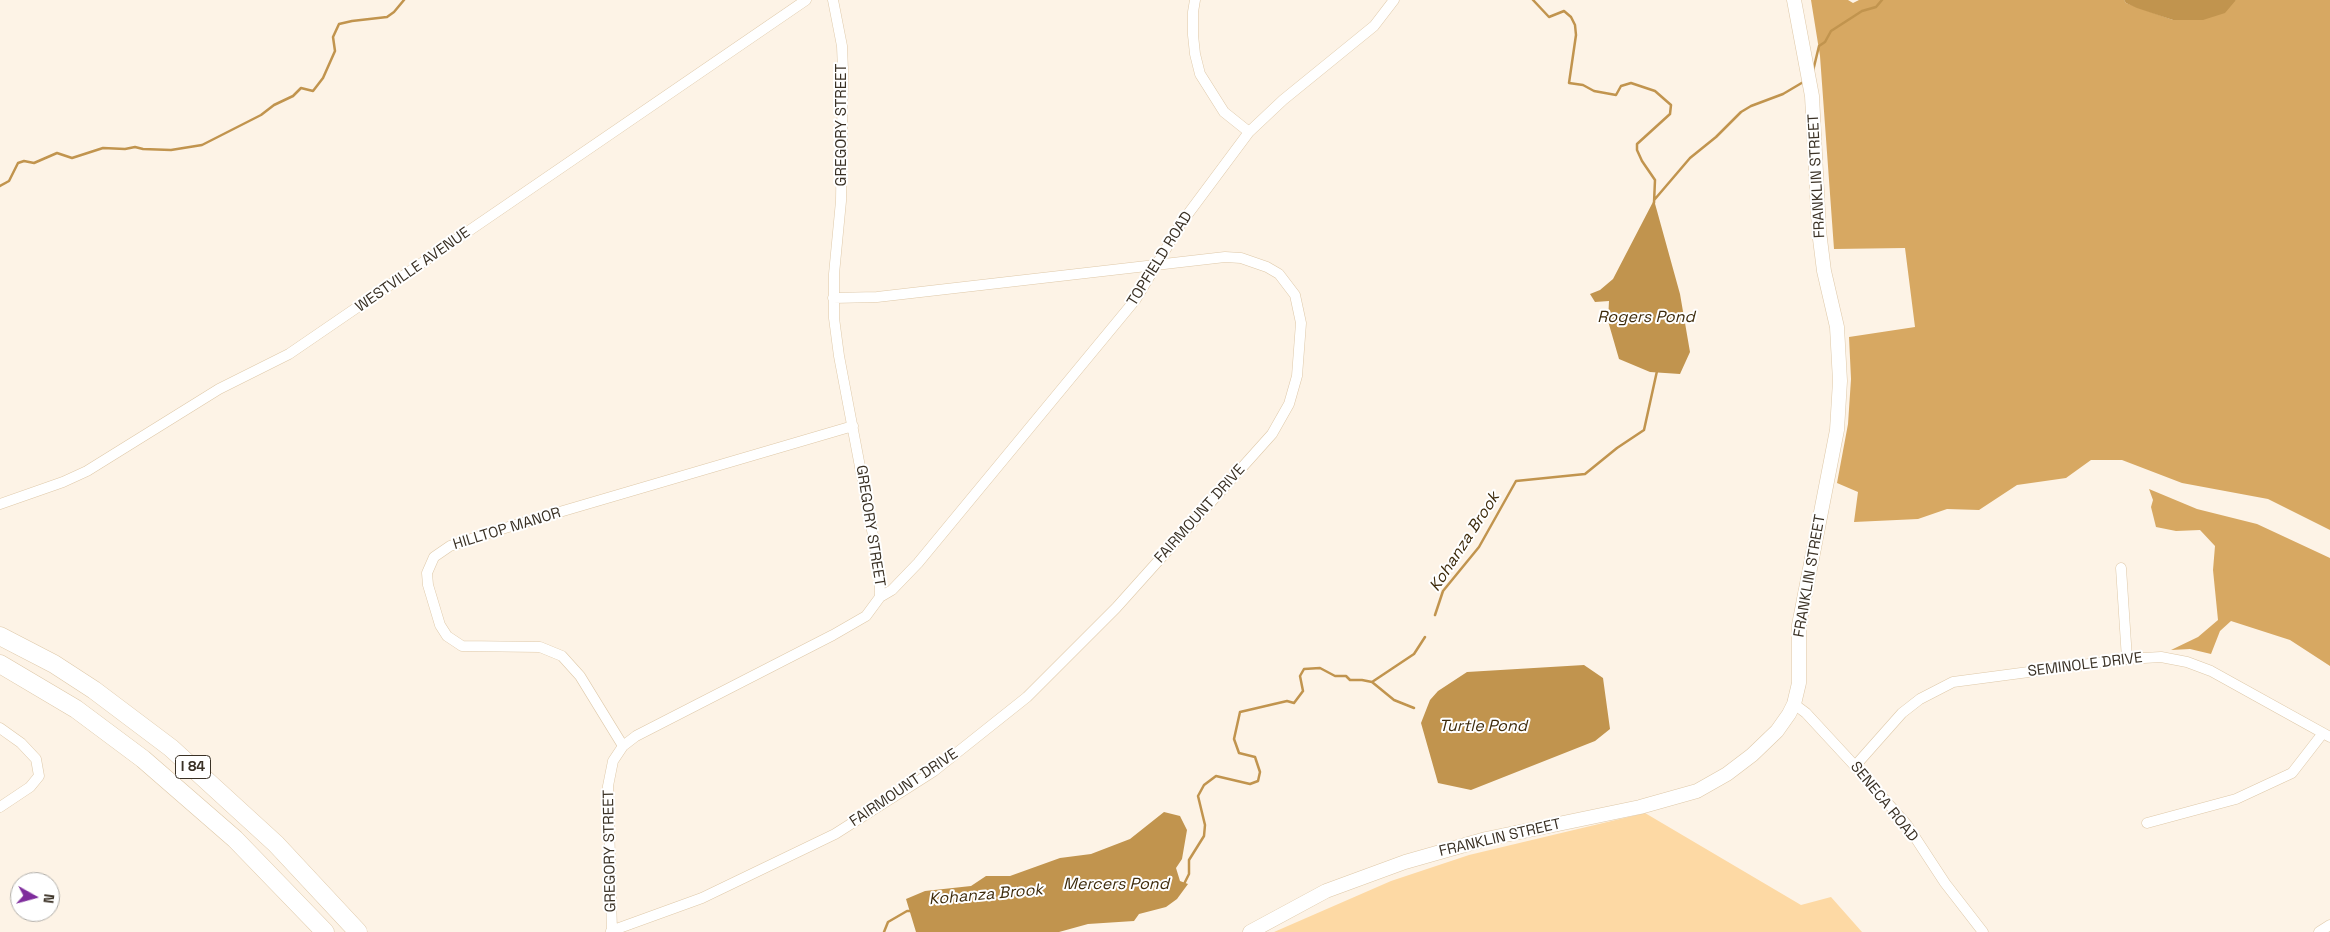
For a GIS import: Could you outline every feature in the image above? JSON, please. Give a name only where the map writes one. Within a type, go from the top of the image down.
[{"type":"highway","name":"I 84","points":[[0,636],[54,664],[94,690],[170,748],[243,811],[358,932]]},
{"type":"highway","name":"I 84","points":[[0,664],[76,709],[150,765],[235,839],[325,932]]},
{"type":"main road","name":"FRANKLIN STREET","points":[[1250,932],[1326,891],[1405,862],[1486,839],[1640,807],[1697,791],[1727,774],[1752,755],[1784,723],[1794,704],[1799,683],[1799,625],[1836,430],[1840,381],[1836,327],[1824,271],[1819,232],[1812,96],[1794,0]]},
{"type":"street","name":"WESTVILLE AVENUE","points":[[0,504],[55,485],[87,471],[219,390],[289,354],[806,0]]},
{"type":"street","name":"GREGORY STREET","points":[[611,931],[608,786],[613,761],[623,746],[636,736],[833,635],[866,616],[880,597],[879,567],[839,356],[833,298],[841,201],[843,81],[842,46],[833,0]]},
{"type":"street","points":[[1195,0],[1192,35],[1200,74],[1224,112],[1249,132]]},
{"type":"street","name":"TOPFIELD ROAD","points":[[880,597],[892,590],[918,563],[1136,299],[1182,222],[1249,132],[1283,100],[1374,26],[1394,0]]},
{"type":"street","name":"FAIRMOUNT DRIVE","points":[[611,931],[702,898],[836,834],[934,770],[1027,697],[1083,642],[1272,434],[1289,404],[1297,376],[1301,341],[1299,306],[1288,283],[1279,274],[1267,267],[1241,258],[1225,257],[877,298],[833,298]]},
{"type":"street","name":"HILLTOP MANOR","points":[[623,746],[580,676],[562,656],[540,647],[462,646],[447,636],[440,625],[428,585],[427,573],[434,557],[450,546],[496,531],[853,426]]},
{"type":"street","points":[[2121,568],[2127,659]]},
{"type":"street","name":"SEMINOLE DRIVE","points":[[1856,766],[1902,713],[1920,698],[1953,682],[2127,659],[2161,657],[2187,662],[2211,670],[2326,735]]},
{"type":"street","name":"SENECA ROAD","points":[[1794,704],[1806,713],[1856,766],[1907,825],[1945,883],[1983,932]]},
{"type":"street","points":[[0,728],[21,743],[36,759],[39,776],[30,787],[0,806]]},
{"type":"street","points":[[2147,823],[2236,799],[2292,773],[2326,735]]},
{"type":"street","points":[[2319,932],[2330,924]]},
{"type":"shaded area","points":[[1811,0],[1848,0],[1853,3],[1859,0],[2124,0],[2126,3],[2173,20],[2236,0],[2330,0],[2330,530],[2268,499],[2182,483],[2122,460],[2091,460],[2066,478],[2017,485],[1979,510],[1947,509],[1918,519],[1854,522],[1858,492],[1837,483],[1848,424],[1851,379],[1849,337],[1915,327],[1905,248],[1834,249],[1820,56]]},
{"type":"shaded area","points":[[2149,489],[2197,509],[2257,524],[2330,558],[2330,666],[2290,640],[2231,621],[2220,631],[2211,654],[2190,649],[2171,650],[2198,637],[2218,620],[2213,570],[2215,546],[2200,530],[2176,531],[2156,527],[2151,507],[2153,500]]},
{"type":"shaded area","points":[[1645,813],[1801,905],[1831,897],[1862,932],[1274,932],[1391,881],[1469,855]]},
{"type":"water","points":[[2124,0],[2236,0],[2225,13],[2203,20],[2173,20],[2137,8],[2126,3]]},
{"type":"water","name":"Rogers Pond","points":[[1654,200],[1680,294],[1690,352],[1680,374],[1650,372],[1619,359],[1608,321],[1609,301],[1595,302],[1590,294],[1600,290],[1613,279]]},
{"type":"water","name":"Turtle Pond","points":[[1584,665],[1603,678],[1610,729],[1595,741],[1471,790],[1438,783],[1421,723],[1430,700],[1438,691],[1467,672]]},
{"type":"water","name":"Mercers Pond","points":[[1164,812],[1180,816],[1187,830],[1182,859],[1176,868],[1180,881],[1188,884],[1177,899],[1166,907],[1139,914],[1134,921],[1088,924],[1059,932],[916,932],[906,899],[925,891],[971,886],[986,876],[1010,876],[1060,858],[1091,854],[1130,839]]},
{"type":"waterway","points":[[0,186],[9,181],[18,163],[24,161],[34,163],[57,153],[72,158],[103,148],[125,149],[135,147],[171,150],[202,145],[261,115],[274,105],[293,96],[301,88],[313,91],[323,78],[335,51],[333,37],[339,24],[387,17],[404,0]]},
{"type":"waterway","name":"Kohanza Brook","points":[[1533,0],[1549,17],[1564,11],[1571,17],[1575,25],[1576,35],[1569,83],[1583,85],[1594,91],[1616,95],[1621,86],[1631,83],[1655,91],[1671,105],[1670,114],[1637,144],[1637,150],[1642,161],[1655,180],[1654,203]]},
{"type":"waterway","points":[[1813,71],[1819,46],[1825,42],[1831,31],[1862,11],[1876,7],[1882,0]]},
{"type":"waterway","points":[[1655,199],[1690,158],[1716,137],[1741,112],[1751,106],[1783,94],[1805,81]]},
{"type":"waterway","name":"Kohanza Brook","points":[[1435,615],[1443,591],[1479,547],[1516,481],[1585,474],[1617,448],[1644,430],[1657,371]]},
{"type":"waterway","name":"Kohanza Brook","points":[[1372,682],[1414,654],[1425,637]]},
{"type":"waterway","name":"Kohanza Brook","points":[[1184,884],[1189,874],[1189,860],[1204,836],[1205,825],[1198,796],[1204,785],[1216,776],[1250,784],[1258,781],[1260,772],[1255,757],[1239,753],[1234,739],[1240,712],[1287,701],[1294,703],[1303,691],[1300,676],[1304,669],[1320,668],[1335,676],[1346,676],[1350,680],[1372,682],[1394,700],[1414,708]]},
{"type":"waterway","name":"Kohanza Brook","points":[[884,932],[888,922],[907,911],[912,911]]}]
